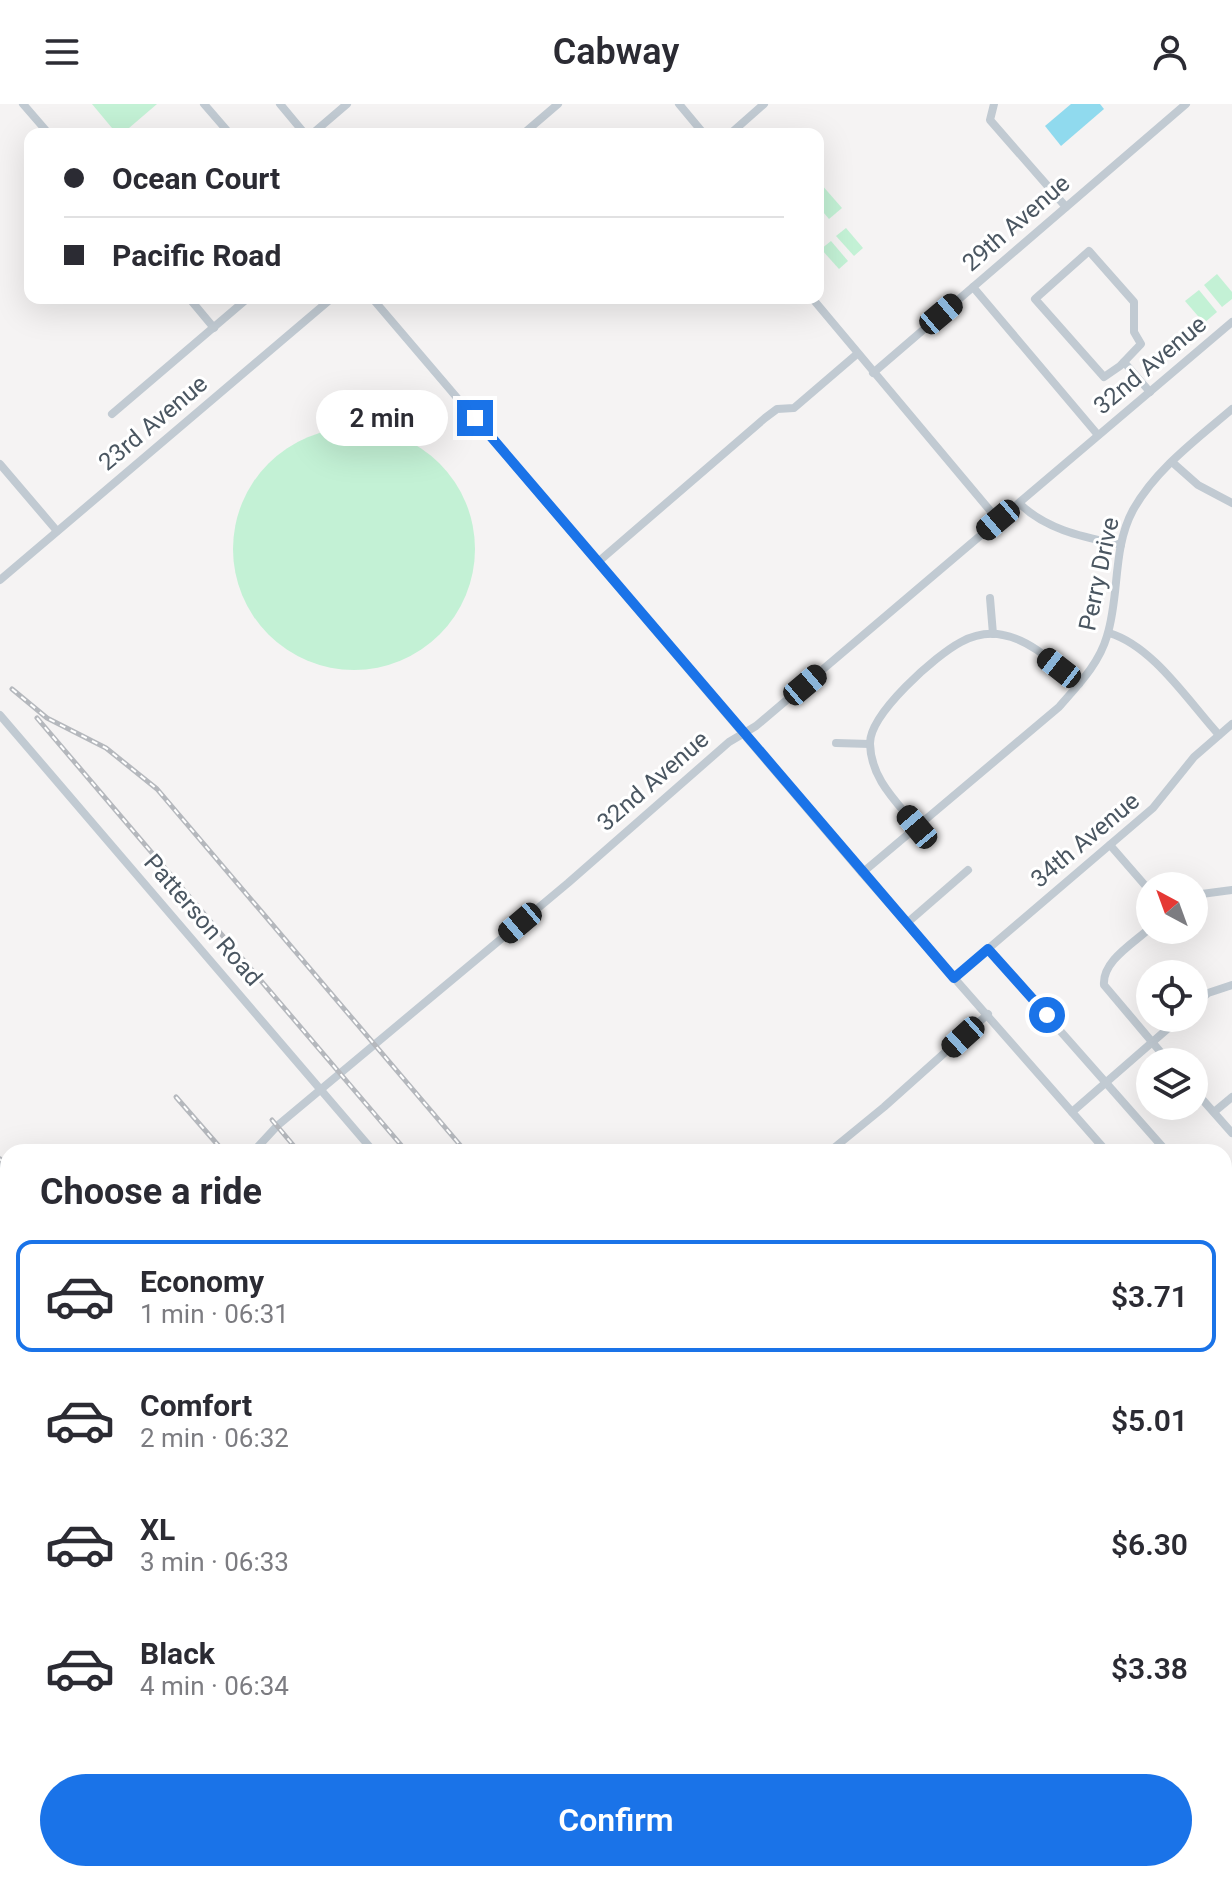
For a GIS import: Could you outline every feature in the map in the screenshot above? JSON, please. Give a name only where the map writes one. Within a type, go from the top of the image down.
[{"type":"street","points":[[23,104],[44,128]]},
{"type":"street","points":[[204,104],[225,128]]},
{"type":"street","points":[[280,104],[300,128]]},
{"type":"street","points":[[319,128],[347,104]]},
{"type":"street","points":[[530,128],[558,104]]},
{"type":"street","points":[[679,104],[699,128]]},
{"type":"street","points":[[737,128],[764,104]]},
{"type":"street","points":[[994,104],[990,120],[1066,207]]},
{"type":"street","name":"29th Avenue","points":[[873,373],[1186,104]]},
{"type":"street","points":[[1086,252],[1092,252],[1134,302],[1134,332],[1141,344],[1124,362],[1106,376],[1101,376],[1035,299],[1086,252]]},
{"type":"street","points":[[973,287],[1098,435]]},
{"type":"street","points":[[194,304],[214,328]]},
{"type":"street","points":[[112,414],[241,304]]},
{"type":"street","name":"23rd Avenue","points":[[0,580],[325,304]]},
{"type":"street","points":[[377,304],[862,873],[1100,1144]]},
{"type":"street","points":[[817,304],[998,520]]},
{"type":"street","name":"32nd Avenue","points":[[260,1144],[276,1127],[568,883],[729,742],[756,726],[1232,322]]},
{"type":"street","points":[[598,562],[765,418],[777,409],[794,408],[857,354]]},
{"type":"street","points":[[1124,362],[1150,392]]},
{"type":"street","name":"Perry Drive","points":[[862,873],[1059,707],[1079,684],[1095,663],[1109,633],[1121,545],[1134,509],[1172,462],[1232,409]]},
{"type":"street","points":[[1172,462],[1198,485],[1232,503]]},
{"type":"street","points":[[0,464],[57,531]]},
{"type":"street","points":[[1019,503],[1038,519],[1054,527],[1121,545]]},
{"type":"street","points":[[990,598],[993,634]]},
{"type":"street","points":[[1109,633],[1128,640],[1147,654],[1219,735]]},
{"type":"street","points":[[917,827],[880,783],[870,744],[873,729],[882,712],[909,683],[958,643],[993,634],[1012,637],[1024,643],[1079,684]]},
{"type":"street","name":"Patterson Road","points":[[0,715],[367,1144]]},
{"type":"street","name":"34th Avenue","points":[[954,978],[1157,804],[1186,765],[1232,724]]},
{"type":"street","points":[[836,743],[870,744]]},
{"type":"street","points":[[1110,845],[1136,875]]},
{"type":"street","points":[[907,923],[968,870]]},
{"type":"street","points":[[1208,893],[1232,890]]},
{"type":"street","points":[[1136,941],[1109,965],[1104,978],[1107,990],[1156,1048]]},
{"type":"street","points":[[988,949],[1160,1144]]},
{"type":"street","points":[[1208,993],[1232,985]]},
{"type":"street","points":[[838,1144],[988,1014]]},
{"type":"street","points":[[1072,1112],[1164,1032]]},
{"type":"street","points":[[1214,1112],[1232,1097]]},
{"type":"street","points":[[1208,1105],[1232,1133]]},
{"type":"green space","points":[[92,104],[157,104],[129,128],[112,128]]},
{"type":"green space","points":[[824,187],[842,208],[829,219],[824,213]]},
{"type":"green space","points":[[846,228],[863,248],[854,256],[836,236]]},
{"type":"green space","points":[[831,241],[848,261],[839,269],[824,252],[824,247]]},
{"type":"green space","points":[[1217,274],[1232,292],[1232,299],[1222,307],[1204,285]]},
{"type":"green space","points":[[1199,290],[1217,312],[1204,323],[1185,301]]},
{"type":"green space","points":[[354,428],[378,430],[400,437],[421,448],[439,464],[455,482],[466,503],[473,525],[473,573],[466,595],[455,616],[439,634],[421,650],[400,661],[378,668],[354,670],[330,668],[308,661],[287,650],[269,634],[253,616],[242,595],[235,573],[233,549],[235,525],[242,503],[253,482],[269,464],[287,448],[308,437],[330,430]]},
{"type":"water","points":[[1071,104],[1100,104],[1104,109],[1061,146],[1045,126]]},
{"type":"railway","points":[[12,689],[47,718],[106,748],[157,789],[459,1144]]},
{"type":"railway","points":[[37,718],[400,1144]]},
{"type":"railway","points":[[176,1097],[217,1144]]},
{"type":"railway","points":[[272,1120],[292,1144]]},
{"type":"route","points":[[475,418],[954,978],[988,949],[1047,1015]]}]
